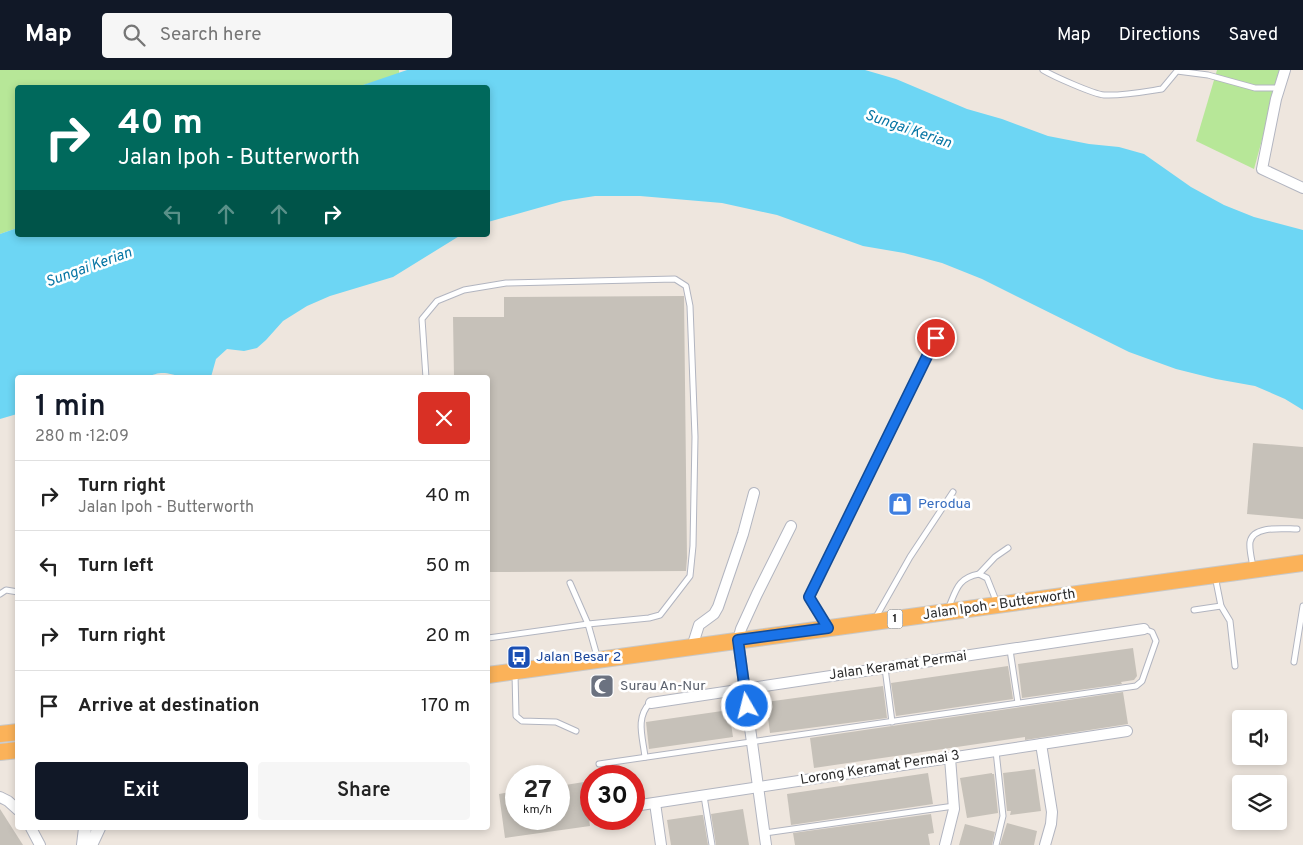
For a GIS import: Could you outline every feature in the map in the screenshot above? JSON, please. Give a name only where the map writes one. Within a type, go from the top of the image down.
[{"type":"highway","name":"Jalan Ipoh - Butterworth","points":[[490,675],[1215,576],[1303,562]]},
{"type":"highway","points":[[0,734],[15,732]]},
{"type":"highway","points":[[0,752],[15,750]]},
{"type":"street","points":[[1285,70],[1278,88],[1262,169],[1303,188]]},
{"type":"street","points":[[692,646],[699,624],[714,614],[718,607],[743,534],[754,493]]},
{"type":"street","points":[[766,845],[738,640],[740,629],[791,526]]},
{"type":"street","name":"Jalan Keramat Permai","points":[[651,703],[1144,629]]},
{"type":"street","name":"Lorong Keramat Permai 3","points":[[645,804],[1127,731]]},
{"type":"street","points":[[1041,744],[1052,812],[1051,824],[1045,845]]},
{"type":"street","points":[[944,845],[954,806],[950,758]]},
{"type":"street","points":[[0,797],[15,807]]},
{"type":"street","points":[[655,803],[661,845]]},
{"type":"street","points":[[31,830],[40,845]]},
{"type":"street","points":[[84,845],[85,830]]},
{"type":"street","points":[[92,845],[98,830]]},
{"type":"lane","points":[[1043,70],[1102,95],[1162,89],[1177,71],[1208,75],[1254,88],[1278,88]]},
{"type":"lane","points":[[426,375],[422,319],[437,301],[464,290],[506,283],[675,279],[686,286],[690,306],[695,437],[693,546],[690,576],[660,615],[649,618],[588,624],[490,638]]},
{"type":"lane","points":[[828,628],[809,597],[936,338]]},
{"type":"lane","points":[[874,622],[910,557],[953,492]]},
{"type":"lane","points":[[1254,570],[1250,543],[1253,536],[1262,530],[1298,529]]},
{"type":"lane","points":[[947,612],[960,582],[968,576],[979,574],[995,557],[1008,548]]},
{"type":"lane","points":[[979,574],[987,578],[998,605]]},
{"type":"lane","points":[[1215,576],[1221,606],[1230,622],[1235,666]]},
{"type":"lane","points":[[570,583],[588,624],[598,659]]},
{"type":"lane","points":[[0,594],[6,590],[15,592]]},
{"type":"lane","points":[[1194,610],[1221,606]]},
{"type":"lane","points":[[1294,662],[1303,606]]},
{"type":"lane","points":[[599,764],[1136,686],[1142,681],[1156,642],[1152,632],[1144,629]]},
{"type":"lane","points":[[1010,650],[1018,703]]},
{"type":"lane","points":[[885,668],[892,722]]},
{"type":"lane","points":[[515,671],[516,716],[518,719],[522,721],[556,722],[576,731]]},
{"type":"lane","points":[[645,757],[640,719],[644,709],[651,703]]},
{"type":"lane","points":[[996,751],[1003,816],[996,845]]},
{"type":"lane","points":[[704,795],[712,845]]},
{"type":"lane","points":[[764,834],[954,806]]},
{"type":"green space","points":[[0,70],[399,70],[399,74],[363,85],[15,85],[15,229],[0,234]]},
{"type":"green space","points":[[1217,70],[1281,70],[1254,169],[1196,141]]},
{"type":"water","name":"Sungai Kerian","points":[[407,70],[865,70],[896,79],[967,109],[1002,119],[1048,136],[1089,144],[1119,147],[1144,154],[1191,187],[1224,205],[1254,217],[1303,230],[1303,410],[1285,399],[1255,386],[1176,369],[1129,352],[982,279],[942,263],[904,253],[863,246],[777,215],[722,203],[640,196],[595,196],[563,201],[490,221],[490,85],[363,85]]},
{"type":"water","name":"Sungai Kerian","points":[[15,229],[15,237],[458,237],[393,277],[330,296],[307,306],[283,321],[257,348],[244,351],[227,349],[216,359],[212,375],[174,375],[164,373],[154,375],[15,375],[15,415],[0,419],[0,234]]},
{"type":"building","points":[[684,296],[686,571],[490,572],[490,375],[454,375],[453,317],[504,317],[504,297]]},
{"type":"building","points":[[1253,443],[1303,447],[1303,519],[1247,514]]},
{"type":"building","points":[[1133,648],[1137,676],[1134,680],[1121,682],[1122,684],[1022,698],[1018,664]]},
{"type":"building","points":[[1008,666],[1013,699],[896,716],[891,683]]},
{"type":"building","points":[[883,686],[887,718],[770,733],[766,702]]},
{"type":"building","points":[[1123,692],[1128,724],[1025,740],[1025,737],[814,768],[810,738]]},
{"type":"building","points":[[729,710],[733,737],[649,749],[646,722]]},
{"type":"building","points":[[1035,769],[1041,811],[1010,815],[1011,811],[1007,811],[1003,773]]},
{"type":"building","points":[[928,773],[933,804],[791,825],[787,794]]},
{"type":"building","points":[[994,774],[998,813],[967,818],[960,778]]},
{"type":"building","points":[[580,783],[580,827],[570,829],[570,784]]},
{"type":"building","points":[[505,793],[505,830],[562,830],[505,838],[499,794]]},
{"type":"building","points":[[0,809],[23,845],[0,845]]},
{"type":"building","points":[[743,809],[749,845],[716,845],[711,814]]},
{"type":"building","points":[[931,814],[934,833],[928,834],[930,845],[795,845],[793,833]]},
{"type":"building","points":[[703,815],[708,845],[671,845],[667,820]]},
{"type":"building","points":[[1007,823],[1037,831],[1034,845],[1000,845]]},
{"type":"building","points":[[965,824],[995,832],[992,845],[959,845]]},
{"type":"place","name":"Perodua","points":[[900,504]]},
{"type":"place","name":"Jalan Besar 2","points":[[519,657]]},
{"type":"place","name":"Surau An-Nur","points":[[602,686]]},
{"type":"route","points":[[747,706],[738,640],[828,628],[809,597],[936,338]]}]
